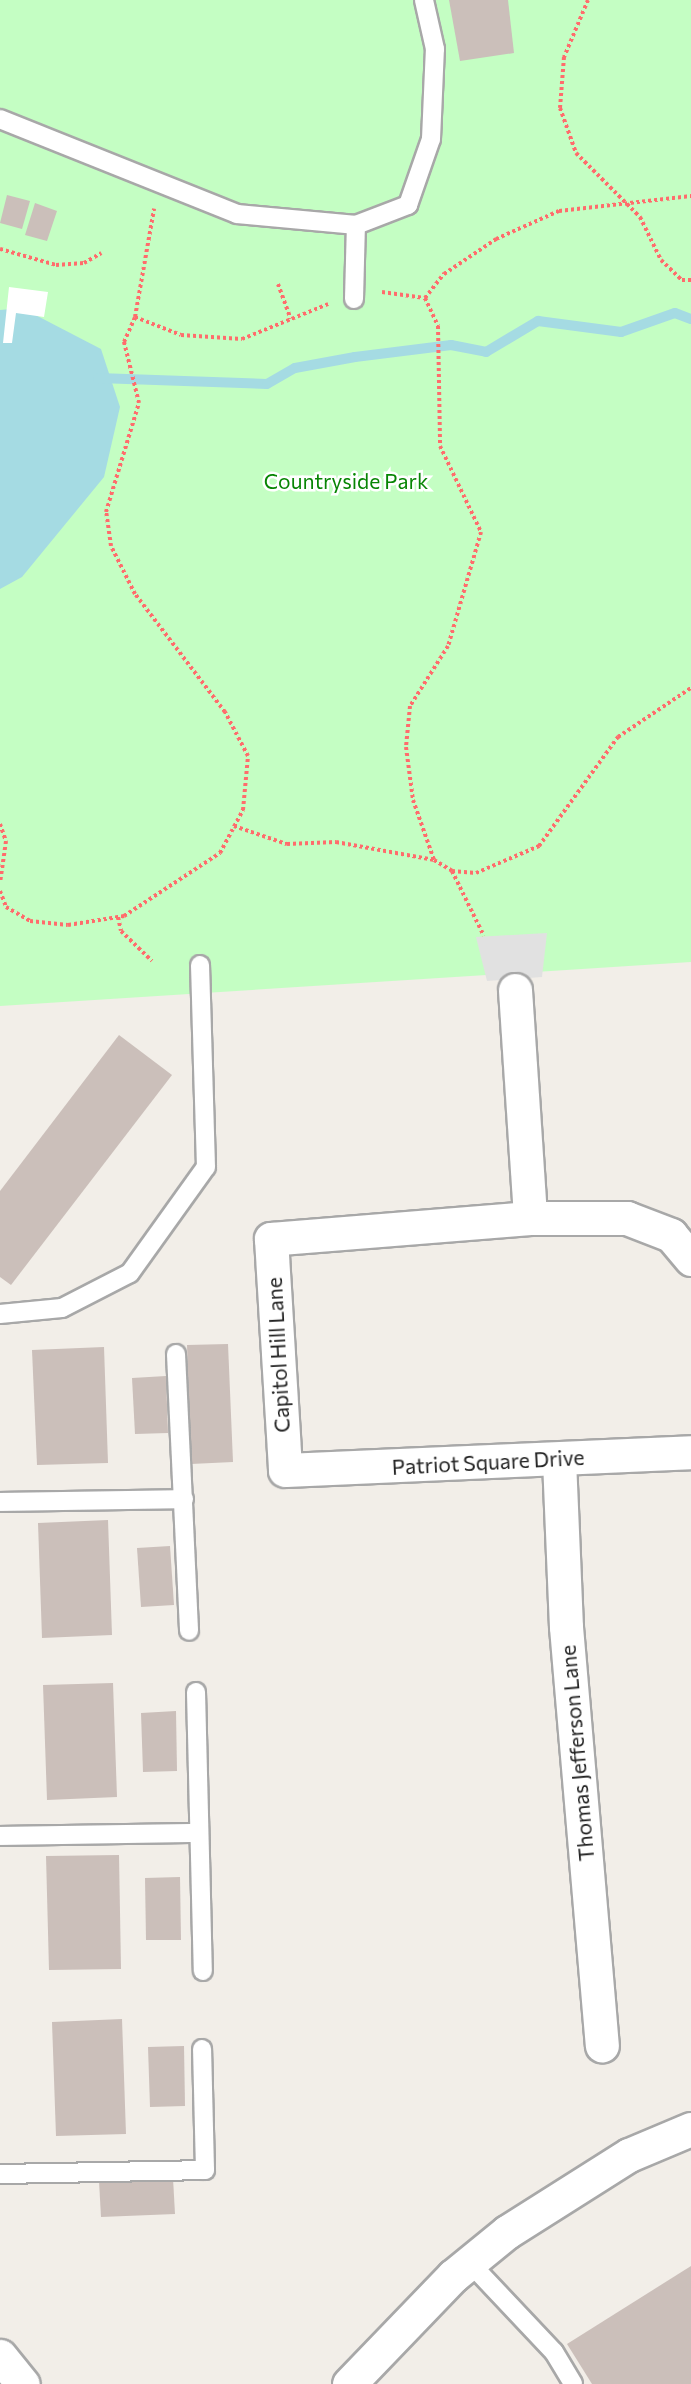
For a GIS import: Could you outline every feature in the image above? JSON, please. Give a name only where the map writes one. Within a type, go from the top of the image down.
[{"type":"street","points":[[515,990],[530,1218],[587,1216],[649,1223],[671,1235],[691,1258]]},
{"type":"street","name":"Capitol Hill Lane","points":[[285,1470],[271,1239],[530,1218]]},
{"type":"street","name":"Patriot Square Drive","points":[[285,1470],[559,1460],[691,1452]]},
{"type":"street","name":"Thomas Jefferson Lane","points":[[559,1460],[566,1627],[602,2045]]},
{"type":"street","points":[[349,2384],[470,2263],[573,2187],[689,2135]]},
{"type":"lane","points":[[0,119],[237,214],[357,225],[408,205],[431,139],[435,49],[424,0]]},
{"type":"lane","points":[[354,298],[357,225]]},
{"type":"lane","points":[[0,1314],[62,1308],[130,1273],[206,1167],[200,965]]},
{"type":"lane","points":[[176,1353],[189,1631]]},
{"type":"lane","points":[[0,1502],[184,1499]]},
{"type":"lane","points":[[196,1692],[197,1833],[203,1971]]},
{"type":"lane","points":[[0,1836],[197,1833]]},
{"type":"lane","points":[[0,2174],[205,2170],[202,2049]]},
{"type":"lane","points":[[470,2263],[554,2352],[573,2384]]},
{"type":"path","points":[[588,0],[564,57],[560,108],[576,153],[624,205],[640,217],[661,260],[682,280],[691,280]]},
{"type":"path","points":[[0,891],[6,907],[30,921],[68,925],[118,917],[220,853],[243,810],[248,756],[225,712],[135,594],[111,546],[106,512],[139,403],[124,342],[135,317],[159,181]]},
{"type":"path","points":[[425,298],[444,274],[496,239],[559,211],[691,196]]},
{"type":"path","points":[[0,249],[56,265],[84,263],[101,253]]},
{"type":"path","points":[[278,284],[291,319]]},
{"type":"path","points":[[135,317],[181,335],[242,339],[291,319],[354,298],[389,291],[425,298]]},
{"type":"path","points":[[425,298],[438,326],[440,446],[481,532],[448,646],[410,706],[406,747],[412,800],[434,860]]},
{"type":"path","points":[[452,872],[476,873],[539,846],[618,737],[691,688]]},
{"type":"path","points":[[0,824],[6,842],[0,883]]},
{"type":"path","points":[[234,826],[287,844],[336,842],[434,860],[452,872],[484,936]]},
{"type":"path","points":[[118,917],[121,931],[152,962]]},
{"type":"green space","name":"Countryside Park","points":[[0,0],[691,0],[691,962],[0,1006]]},
{"type":"shaded area","points":[[547,933],[542,977],[487,981],[476,937]]},
{"type":"water","points":[[22,308],[101,349],[120,407],[104,477],[22,577],[0,589],[0,310]]},
{"type":"pier","points":[[9,287],[48,292],[44,317],[16,313],[12,343],[3,343]]},
{"type":"building","points":[[449,0],[508,0],[514,53],[460,61]]},
{"type":"building","points":[[7,195],[30,201],[22,229],[0,223]]},
{"type":"building","points":[[35,203],[57,211],[47,241],[25,235]]},
{"type":"building","points":[[119,1035],[172,1075],[11,1285],[0,1277],[0,1191]]},
{"type":"building","points":[[228,1344],[233,1462],[191,1464],[187,1345]]},
{"type":"building","points":[[104,1347],[108,1463],[37,1465],[32,1350]]},
{"type":"building","points":[[166,1376],[168,1433],[135,1434],[132,1378]]},
{"type":"building","points":[[108,1520],[112,1635],[42,1638],[38,1523]]},
{"type":"building","points":[[170,1546],[174,1605],[141,1607],[137,1548]]},
{"type":"building","points":[[113,1683],[117,1797],[47,1800],[43,1685]]},
{"type":"building","points":[[176,1711],[177,1771],[143,1772],[141,1713]]},
{"type":"building","points":[[119,1855],[121,1969],[49,1970],[46,1856]]},
{"type":"building","points":[[180,1877],[181,1940],[146,1940],[145,1878]]},
{"type":"building","points":[[122,2019],[126,2134],[56,2136],[52,2022]]},
{"type":"building","points":[[184,2046],[185,2106],[150,2107],[148,2047]]},
{"type":"building","points":[[173,2178],[175,2214],[101,2217],[99,2181]]},
{"type":"building","points":[[691,2266],[691,2384],[592,2384],[567,2344]]},
{"type":"waterway","points":[[98,378],[267,384],[295,368],[355,357],[451,345],[486,352],[538,321],[621,332],[675,313],[691,319]]}]
